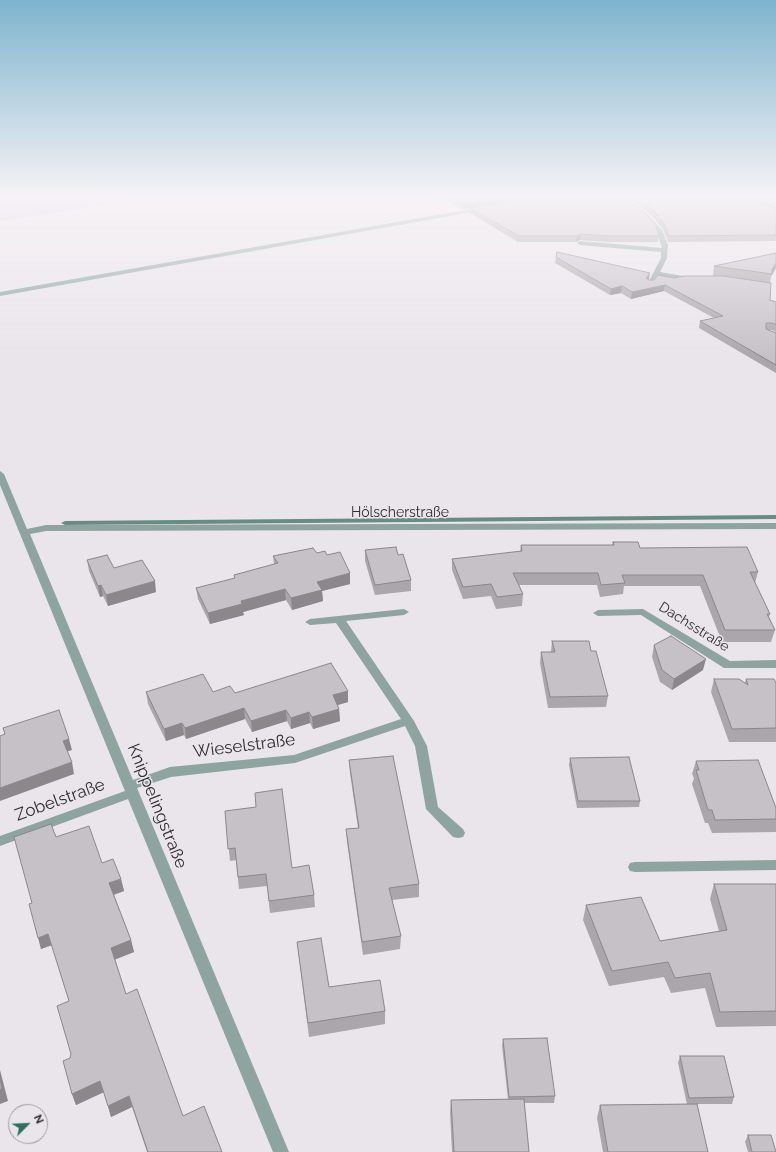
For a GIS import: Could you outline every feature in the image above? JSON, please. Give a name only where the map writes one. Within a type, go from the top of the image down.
[{"type":"street","points":[[0,294],[245,251]]},
{"type":"street","points":[[650,284],[658,274],[665,251]]},
{"type":"street","points":[[658,274],[685,279],[700,279]]},
{"type":"street","name":"Knippelingstraße","points":[[0,474],[281,1152]]},
{"type":"street","name":"Hölscherstraße","points":[[25,532],[46,528],[776,526]]},
{"type":"street","points":[[310,622],[404,612]]},
{"type":"street","name":"Dachsstraße","points":[[598,613],[643,612],[728,665],[776,664]]},
{"type":"street","points":[[339,619],[408,721],[421,746],[432,809],[458,833]]},
{"type":"street","name":"Wieselstraße","points":[[131,790],[170,772],[295,759],[408,721]]},
{"type":"street","name":"Zobelstraße","points":[[0,841],[131,790]]},
{"type":"street","points":[[635,867],[776,865]]},
{"type":"building","points":[[557,252],[650,273],[646,278],[649,280],[654,280],[658,275],[674,278],[684,276],[723,276],[771,283],[770,300],[776,302],[776,325],[773,323],[766,323],[766,329],[776,333],[776,365],[700,321],[723,316],[665,285],[632,292],[622,286],[611,289],[556,257]]},
{"type":"building","points":[[776,253],[776,263],[772,269],[772,274],[714,266]]},
{"type":"building","points":[[613,542],[638,542],[640,548],[747,547],[758,572],[750,572],[770,614],[767,614],[775,630],[725,630],[703,575],[622,575],[625,583],[601,585],[598,573],[513,573],[523,594],[497,597],[491,584],[463,587],[452,559],[522,551],[521,545],[614,545]]},
{"type":"building","points":[[396,547],[398,555],[403,554],[411,580],[375,585],[365,550]]},
{"type":"building","points":[[313,548],[317,553],[325,551],[327,555],[340,552],[350,573],[317,582],[322,590],[291,598],[285,589],[241,601],[242,604],[208,613],[196,588],[235,578],[234,575],[278,563],[273,556]]},
{"type":"building","points":[[107,555],[114,568],[142,560],[155,581],[106,595],[101,585],[98,586],[87,560]]},
{"type":"building","points":[[671,636],[706,659],[674,679],[662,670],[654,645]]},
{"type":"building","points":[[552,641],[589,641],[591,651],[596,651],[608,696],[550,697],[541,652],[555,652]]},
{"type":"building","points":[[331,663],[348,691],[333,695],[339,709],[312,717],[309,712],[291,718],[286,710],[251,721],[244,708],[185,728],[182,723],[164,729],[146,692],[203,674],[213,692],[230,686],[235,693]]},
{"type":"building","points":[[714,679],[739,679],[748,685],[746,679],[774,679],[776,683],[776,728],[732,729]]},
{"type":"building","points":[[59,710],[69,739],[63,741],[72,762],[0,788],[0,736],[5,734],[3,728]]},
{"type":"building","points":[[393,756],[419,884],[389,888],[401,936],[362,942],[346,829],[359,828],[349,760]]},
{"type":"building","points":[[629,757],[640,801],[578,801],[570,758]]},
{"type":"building","points":[[758,760],[776,808],[776,819],[715,820],[712,810],[708,810],[696,770],[699,770],[696,761]]},
{"type":"building","points":[[282,789],[292,868],[309,865],[314,895],[269,901],[266,874],[238,877],[235,848],[228,849],[225,811],[256,807],[255,793]]},
{"type":"building","points":[[51,824],[56,837],[89,826],[102,863],[113,859],[121,879],[109,883],[131,940],[111,948],[126,994],[137,989],[183,1116],[204,1106],[222,1152],[148,1152],[129,1096],[108,1106],[100,1081],[72,1094],[63,1061],[70,1058],[71,1054],[57,1006],[69,1001],[48,934],[38,938],[29,904],[32,903],[14,837]]},
{"type":"building","points":[[714,884],[776,884],[776,1011],[720,1012],[710,973],[675,978],[668,962],[612,971],[586,905],[641,897],[660,941],[727,930]]},
{"type":"building","points":[[321,938],[329,987],[380,980],[385,1011],[308,1023],[297,942]]},
{"type":"building","points":[[547,1038],[555,1096],[509,1097],[503,1039]]},
{"type":"building","points":[[680,1056],[724,1056],[734,1097],[689,1098]]},
{"type":"building","points":[[0,1078],[2,1088],[0,1090]]},
{"type":"building","points":[[524,1099],[529,1152],[454,1152],[451,1100]]},
{"type":"building","points":[[697,1104],[708,1152],[608,1152],[600,1105]]},
{"type":"building","points":[[748,1135],[771,1135],[776,1152],[752,1152]]},
{"type":"waterway","points":[[65,523],[776,517]]}]
